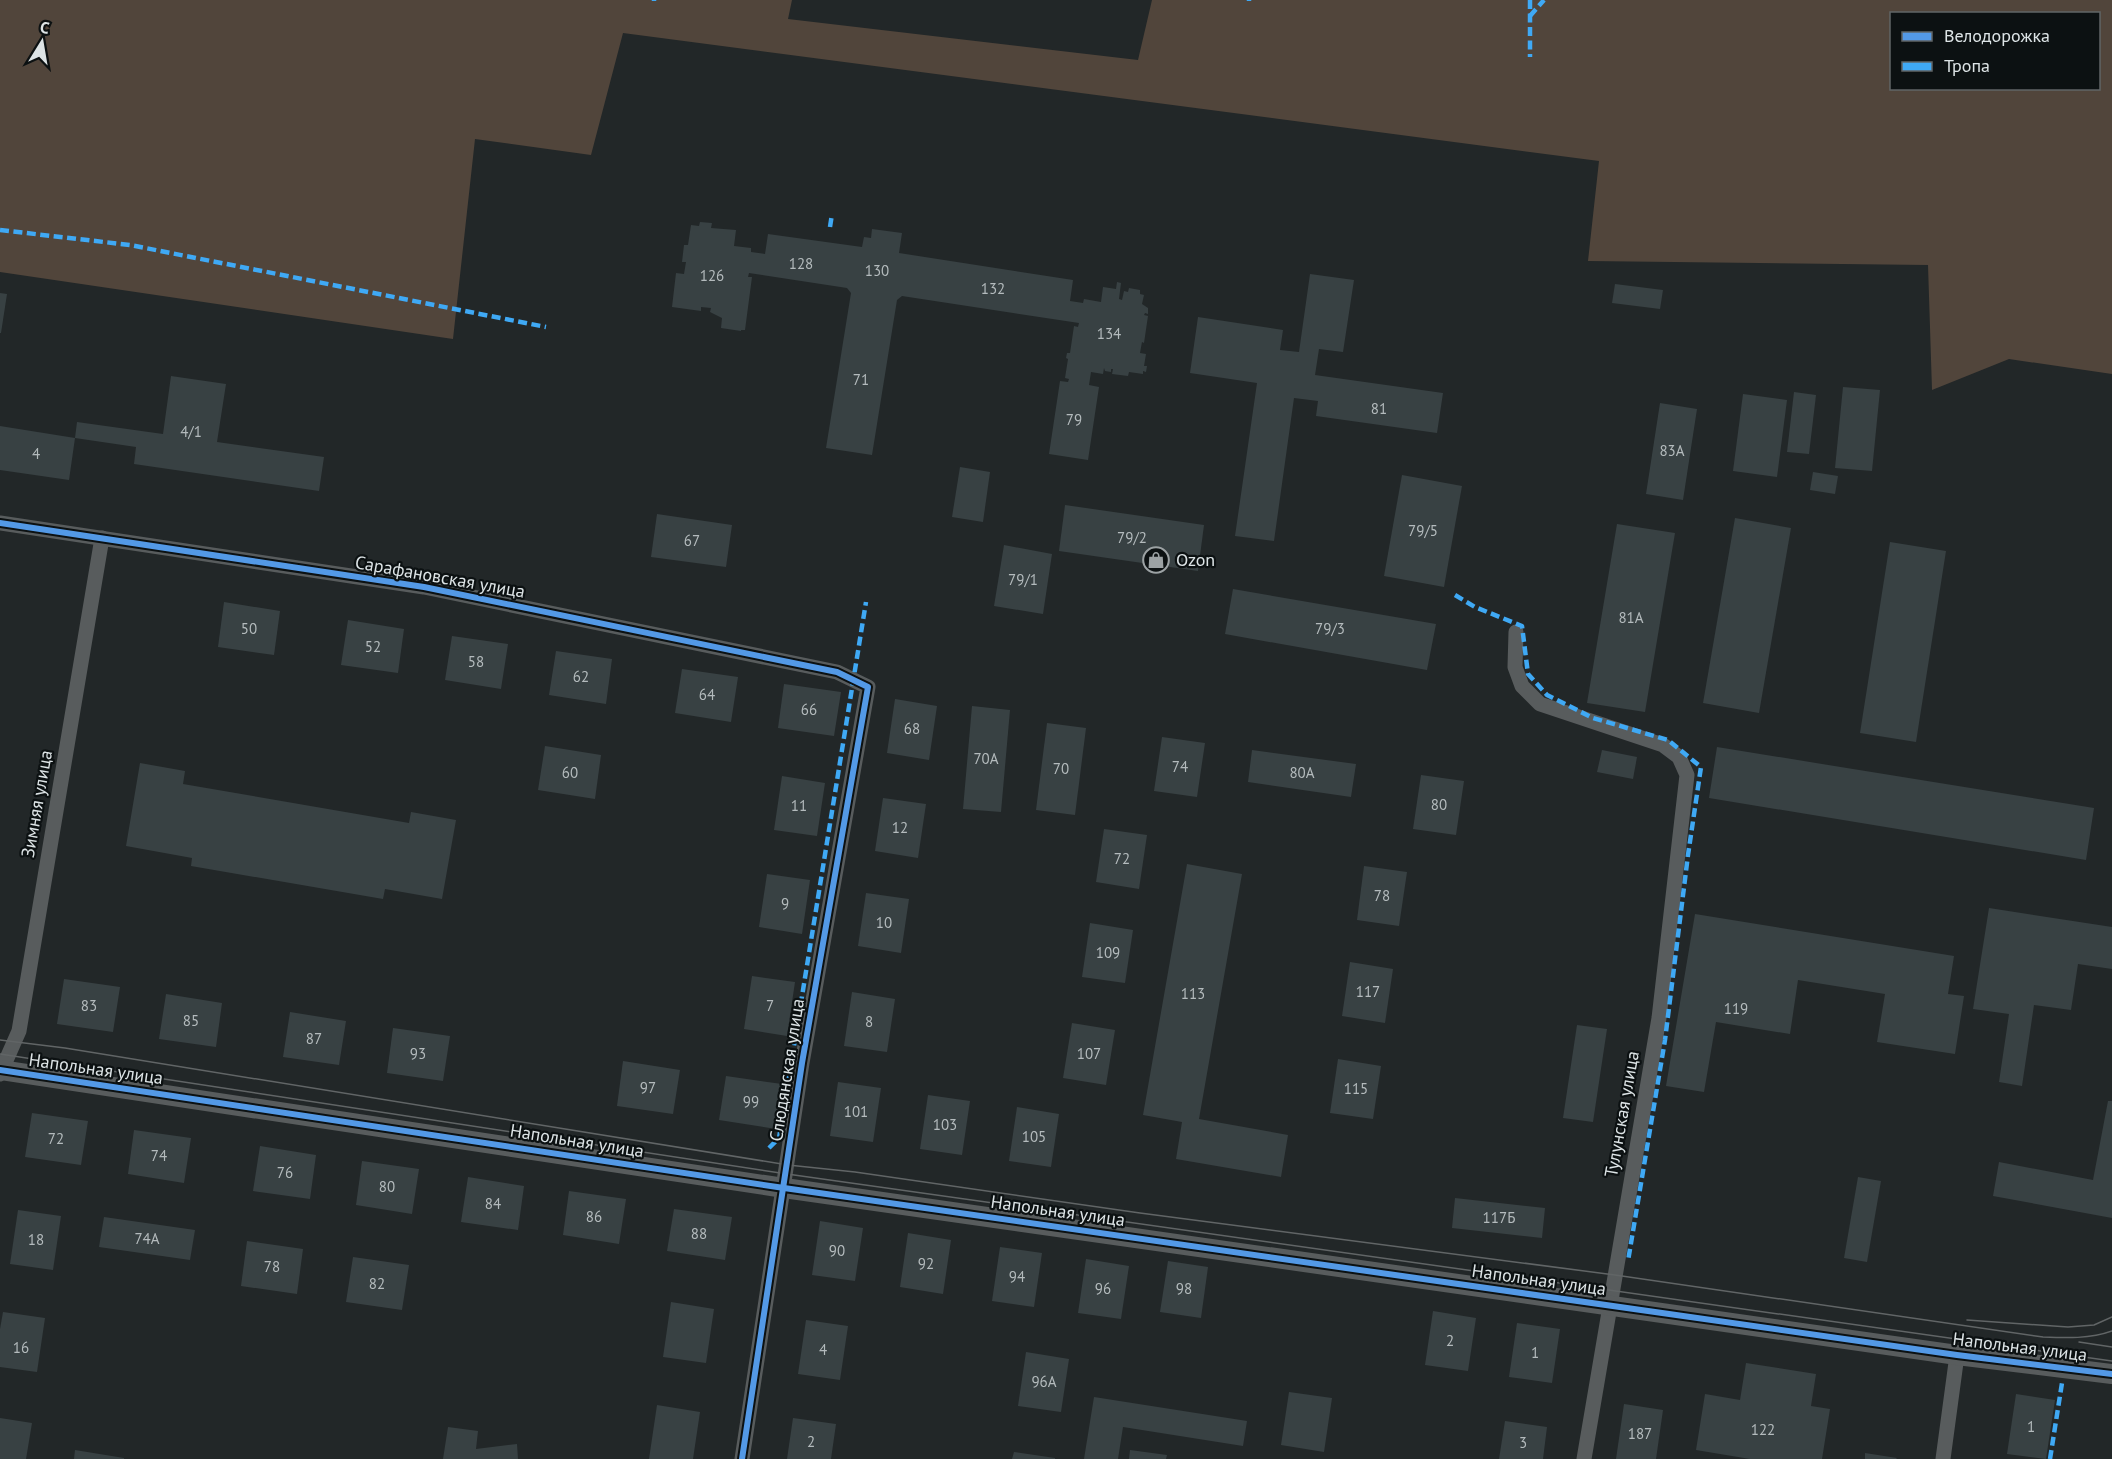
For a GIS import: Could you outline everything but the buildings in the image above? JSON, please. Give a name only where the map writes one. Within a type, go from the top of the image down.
[{"type":"street","name":"Сарафановская улица","points":[[0,523],[424,587],[837,672],[868,687]]},
{"type":"street","name":"Зимняя улица","points":[[0,1072],[19,1031],[102,538]]},
{"type":"street","name":"Тулунская улица","points":[[1516,632],[1515,667],[1522,686],[1540,704],[1663,745],[1679,757],[1687,775],[1659,1018],[1584,1459]]},
{"type":"street","name":"Слюдянская улица","points":[[742,1459],[802,1063],[868,687]]},
{"type":"street","name":"Напольная улица","points":[[0,1072],[784,1188],[1957,1355],[2112,1374]]},
{"type":"street","points":[[1943,1459],[1957,1355]]},
{"type":"shaded area","points":[[0,0],[792,0],[788,19],[1138,60],[1152,0],[2112,0],[2112,374],[2009,359],[1932,390],[1928,265],[1588,261],[1599,161],[623,33],[591,155],[475,139],[453,339],[0,272]]},
{"type":"tram line","points":[[0,1040],[65,1048],[788,1165],[855,1172],[1140,1213],[1615,1275],[2043,1337],[2087,1337],[2112,1331]]},
{"type":"tram line","points":[[0,1054],[787,1174],[2112,1361]]},
{"type":"tram line","points":[[1967,1320],[2068,1327],[2094,1325],[2112,1317]]},
{"type":"tram line","points":[[2079,1342],[2112,1347]]},
{"type":"marked path","points":[[1530,0],[1530,57]]},
{"type":"marked path","points":[[1530,16],[1544,0]]},
{"type":"marked path","points":[[830,227],[832,214]]},
{"type":"marked path","points":[[0,230],[130,245],[546,327]]},
{"type":"marked path","points":[[1455,595],[1475,607],[1522,626],[1528,674],[1547,695],[1593,718],[1668,740],[1701,767],[1665,1040],[1628,1261]]},
{"type":"marked path","points":[[769,1148],[779,1138],[866,602]]},
{"type":"marked path","points":[[2050,1459],[2062,1383]]},
{"type":"cycle path","points":[[0,523],[424,587],[837,672],[868,687],[802,1063],[742,1459]]},
{"type":"cycle path","points":[[0,1070],[784,1188],[1957,1355],[2112,1374]]},
{"type":"place","name":"Ozon","points":[[1156,560]]}]
